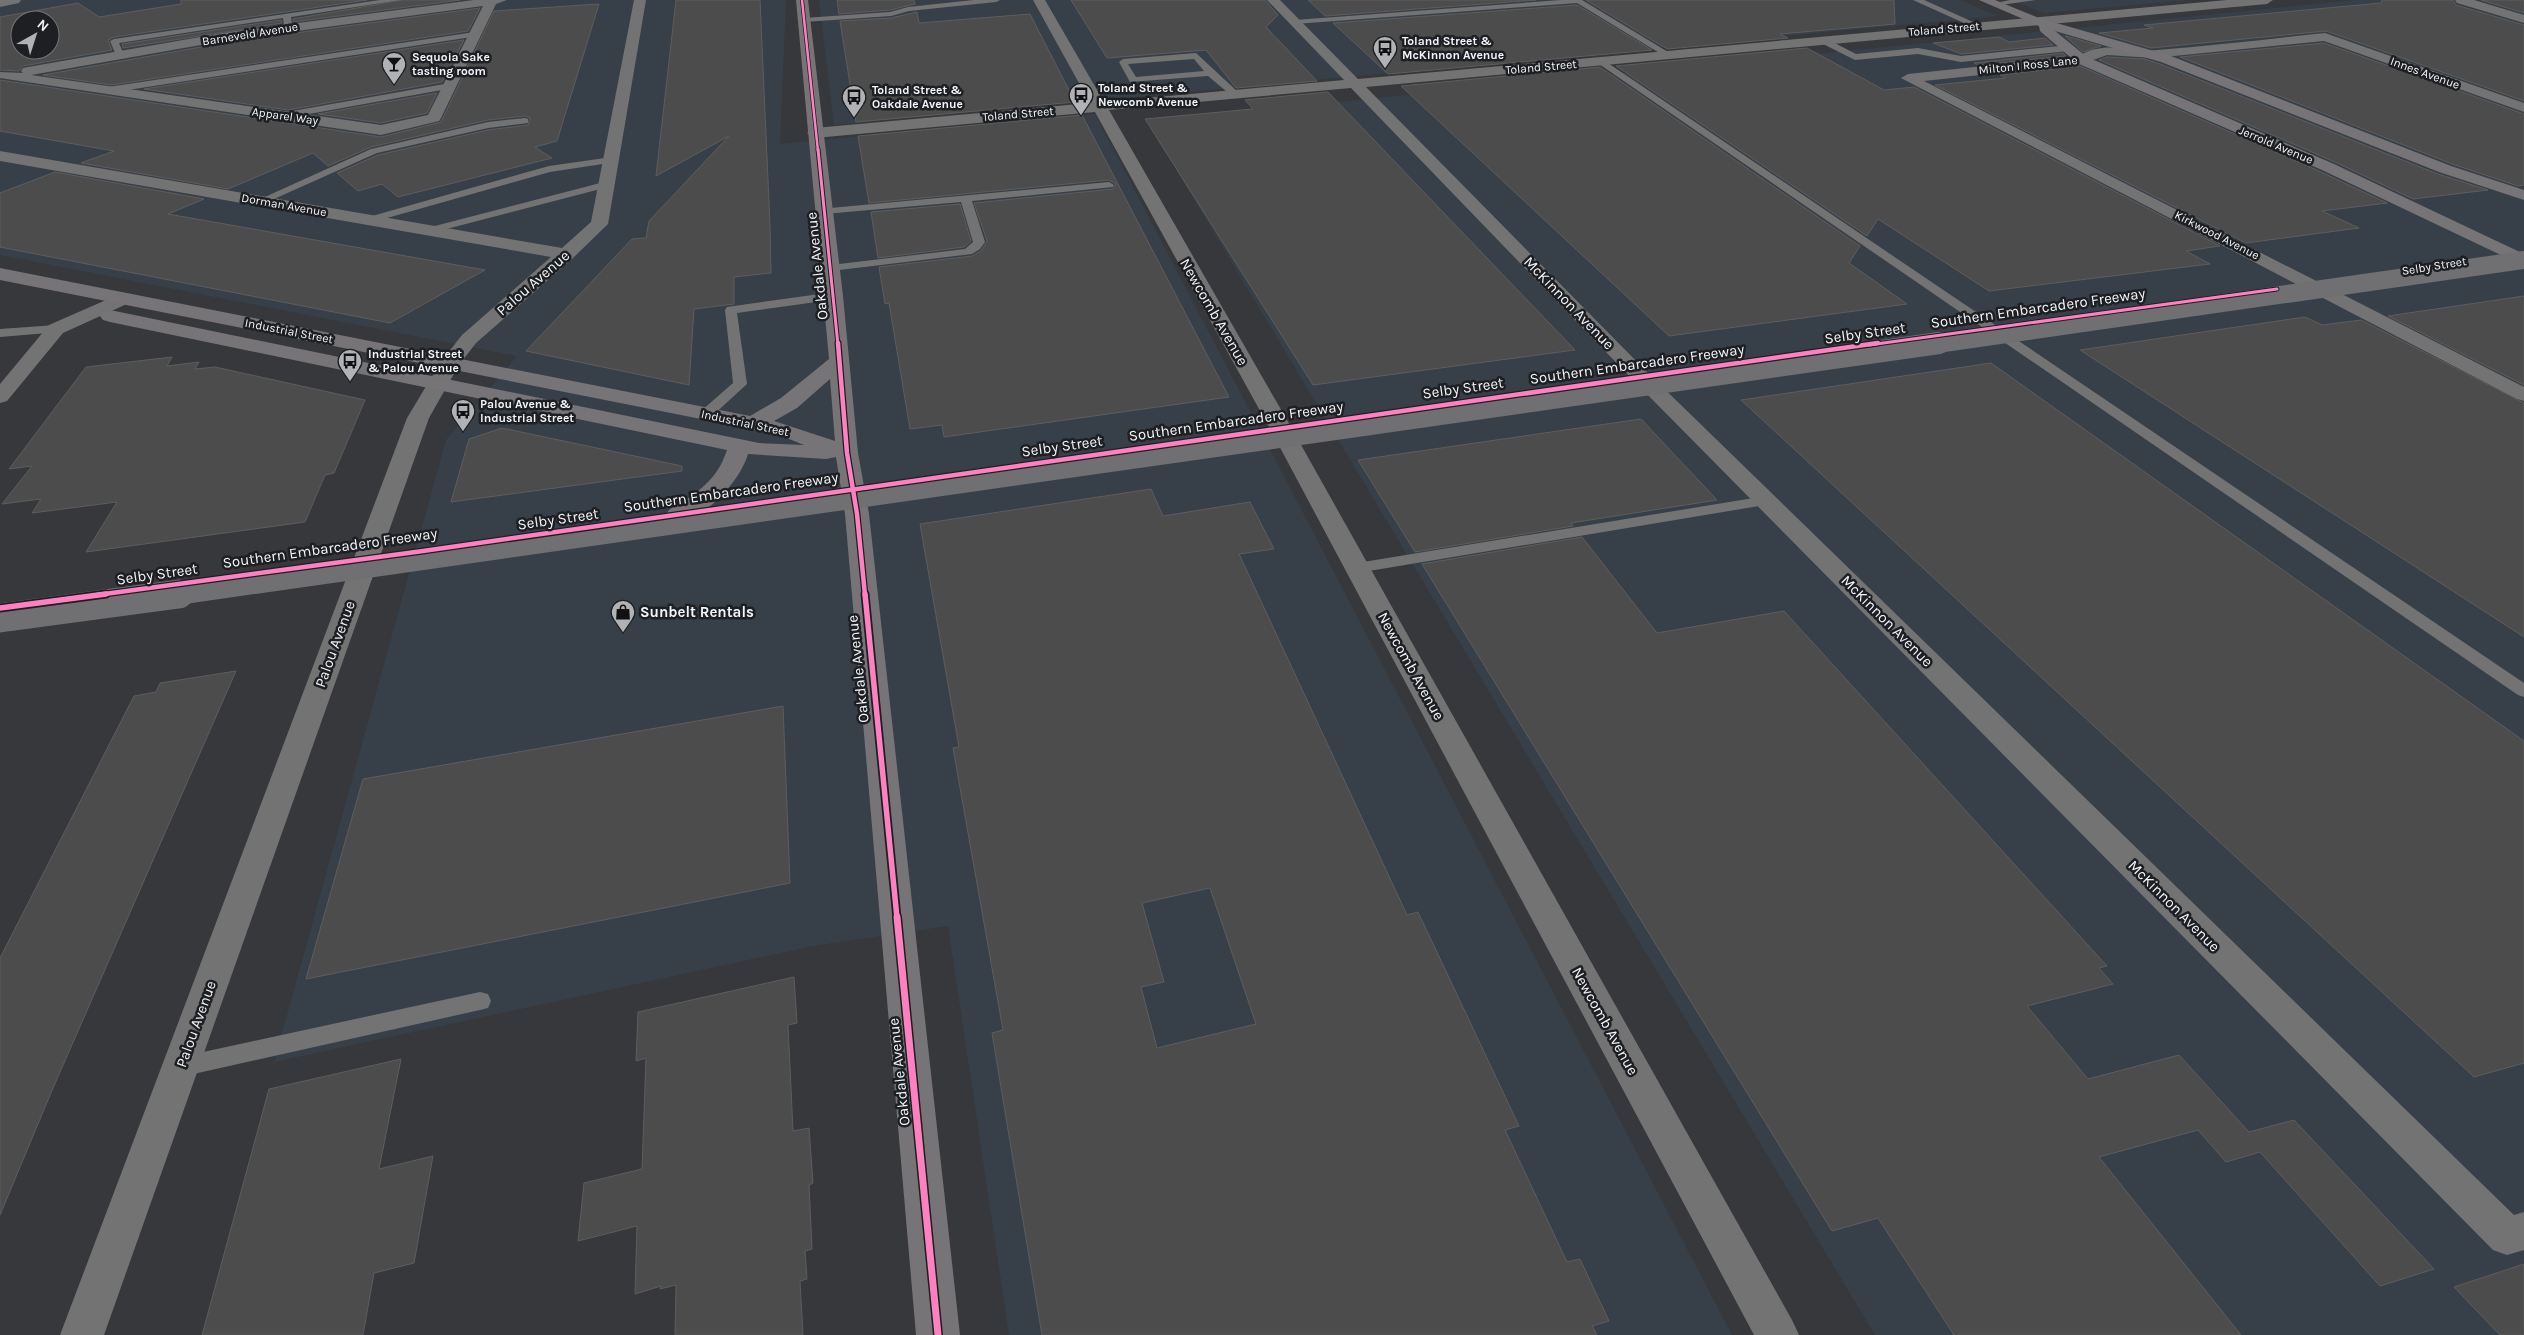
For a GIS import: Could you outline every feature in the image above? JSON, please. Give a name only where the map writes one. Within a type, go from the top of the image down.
[{"type":"highway","name":"Southern Embarcadero Freeway","points":[[0,606],[2521,256]]},
{"type":"highway","name":"Southern Embarcadero Freeway","points":[[0,618],[214,589],[2521,256]]},
{"type":"street","points":[[0,3],[15,0]]},
{"type":"street","name":"Barneveld Avenue","points":[[3,76],[120,55],[288,21],[448,3],[497,0]]},
{"type":"street","name":"Apparel Way","points":[[3,76],[381,130],[434,118],[476,34],[497,0]]},
{"type":"street","name":"Palou Avenue","points":[[82,1335],[418,418],[450,363],[470,339],[599,224],[608,184],[640,0]]},
{"type":"street","name":"Oakdale Avenue","points":[[802,0],[834,296],[847,453],[854,488],[938,1335]]},
{"type":"street","name":"Newcomb Avenue","points":[[1039,0],[1280,427],[1777,1335]]},
{"type":"street","name":"McKinnon Avenue","points":[[1272,0],[1640,376],[1766,501],[2516,1234]]},
{"type":"street","name":"Toland Street","points":[[815,133],[1357,85],[2267,0]]},
{"type":"street","points":[[2461,0],[2524,19]]},
{"type":"street","name":"Jerrold Avenue","points":[[1990,2],[2035,21],[2154,54],[2445,169],[2524,195]]},
{"type":"street","name":"Jerrold Avenue","points":[[2035,21],[2082,60],[2328,167],[2521,256]]},
{"type":"street","name":"Milton I Ross Lane","points":[[1908,78],[2082,60],[2090,53],[2126,50],[2154,54],[2325,37]]},
{"type":"street","name":"Innes Avenue","points":[[2325,37],[2524,108]]},
{"type":"street","name":"Kirkwood Avenue","points":[[1908,78],[2310,283],[2524,395]]},
{"type":"street","name":"Dorman Avenue","points":[[0,156],[567,254]]},
{"type":"street","name":"Selby Street","points":[[2345,279],[2521,256]]},
{"type":"street","name":"Industrial Street","points":[[0,274],[783,429],[847,453]]},
{"type":"street","name":"Selby Street","points":[[0,606],[366,558],[1640,376],[2277,289]]},
{"type":"street","name":"Industrial Street","points":[[0,293],[759,450],[847,453]]},
{"type":"street","points":[[0,397],[56,329],[122,299]]},
{"type":"street","points":[[754,423],[789,404],[840,360]]},
{"type":"street","points":[[678,514],[705,499],[724,482],[734,467],[739,446]]},
{"type":"lane","points":[[288,21],[396,0]]},
{"type":"lane","points":[[804,20],[891,14],[908,10],[996,0]]},
{"type":"lane","points":[[1916,0],[1978,26]]},
{"type":"lane","points":[[1990,2],[2031,0]]},
{"type":"lane","points":[[1295,22],[1578,1],[1669,55]]},
{"type":"lane","points":[[108,90],[476,34]]},
{"type":"lane","points":[[1897,34],[1919,46],[1918,51]]},
{"type":"lane","points":[[1824,41],[1855,57],[1918,51],[1961,59],[2069,48]]},
{"type":"lane","points":[[1210,73],[1133,80],[1123,62],[1196,56],[1210,73],[1236,95]]},
{"type":"lane","points":[[1602,62],[2524,691]]},
{"type":"lane","points":[[281,116],[450,86]]},
{"type":"lane","points":[[261,201],[374,151],[488,125],[525,122]]},
{"type":"lane","points":[[369,220],[549,169],[612,160]]},
{"type":"lane","points":[[431,230],[608,184]]},
{"type":"lane","points":[[824,212],[1108,185]]},
{"type":"lane","points":[[831,268],[968,252],[976,247],[979,242],[966,198]]},
{"type":"lane","points":[[706,414],[740,384],[731,310],[834,296]]},
{"type":"lane","points":[[0,333],[56,329]]},
{"type":"lane","points":[[1357,568],[1766,501]]},
{"type":"lane","points":[[180,1067],[480,1000]]},
{"type":"shaded area","points":[[0,0],[786,0],[780,144],[1095,114],[1732,1335],[1009,1335],[948,926],[813,946],[274,1062],[446,440],[517,356],[0,255]]},
{"type":"shaded area","points":[[819,0],[1960,0],[1998,16],[834,125]]},
{"type":"shaded area","points":[[2012,0],[2190,0],[2044,13]]},
{"type":"shaded area","points":[[2355,0],[2524,0],[2524,1335],[1875,1335],[1147,121]]},
{"type":"building","points":[[181,0],[367,0],[114,37],[108,40],[112,50],[60,59],[60,10],[39,10],[78,3],[99,17],[181,4]]},
{"type":"building","points":[[403,0],[460,0],[293,22],[293,19]]},
{"type":"building","points":[[676,0],[760,0],[770,225],[771,273],[734,277],[734,304],[694,309],[689,385],[526,351],[632,239],[646,238],[649,221],[729,136],[656,176]]},
{"type":"building","points":[[837,0],[914,0],[915,4],[890,10],[839,14]]},
{"type":"building","points":[[1071,0],[1265,0],[1278,15],[1266,27],[1317,81],[1236,88],[1206,50],[1107,58]]},
{"type":"building","points":[[1308,0],[1536,0],[1325,16]]},
{"type":"building","points":[[1586,0],[1894,0],[1895,24],[1780,34],[1788,38],[1667,49]]},
{"type":"building","points":[[2382,0],[2453,0],[2456,5],[2524,25],[2524,101],[2326,31],[2151,48],[2099,33],[2153,28],[2144,25],[2381,3]]},
{"type":"building","points":[[2481,0],[2524,0],[2524,13]]},
{"type":"building","points":[[599,4],[557,141],[535,147],[552,158],[398,197],[382,184],[358,191],[337,173],[378,155],[488,130],[528,125],[530,118],[525,116],[488,120],[371,147],[328,166],[313,153],[228,189],[81,163],[114,151],[0,131],[0,80],[381,137],[441,122],[494,11]]},
{"type":"building","points":[[1577,5],[1652,50],[1388,74],[1333,23]]},
{"type":"building","points":[[480,8],[468,31],[111,85],[43,75],[229,42]]},
{"type":"building","points":[[917,12],[919,23],[1030,14],[1075,102],[856,122],[840,21],[891,18]]},
{"type":"building","points":[[10,15],[10,60],[56,60],[23,66],[19,71],[0,70],[0,17]]},
{"type":"building","points":[[281,20],[282,23],[123,48],[122,44]]},
{"type":"building","points":[[2066,36],[2101,46],[2083,52]]},
{"type":"building","points":[[1999,37],[2009,42],[2045,38],[2053,45],[1961,54],[1933,43]]},
{"type":"building","points":[[464,40],[442,82],[288,110],[144,89]]},
{"type":"building","points":[[2324,43],[2524,114],[2524,185],[2518,186],[2452,164],[2180,57]]},
{"type":"building","points":[[1807,48],[1884,90],[1914,87],[2220,246],[2186,251],[2210,264],[1989,291],[1878,219],[1867,236],[1616,66]]},
{"type":"building","points":[[2063,53],[2066,56],[1979,65],[1974,63]]},
{"type":"building","points":[[2107,57],[2145,59],[2160,64],[2438,174],[2488,190],[2413,199],[2335,162],[2099,60]]},
{"type":"building","points":[[2080,66],[2387,203],[2322,211],[2359,228],[2246,243],[1935,85],[2006,78],[2000,75]]},
{"type":"building","points":[[1600,67],[1860,246],[1849,263],[1907,304],[1669,336],[1401,86]]},
{"type":"building","points":[[1328,92],[1575,350],[1313,385],[1145,119],[1253,109],[1245,100]]},
{"type":"building","points":[[437,93],[427,113],[381,123],[318,114]]},
{"type":"building","points":[[1082,115],[1229,397],[944,437],[942,425],[910,429],[889,303],[885,304],[879,267],[972,256],[981,251],[987,241],[974,203],[1113,189],[1116,184],[1109,180],[869,203],[858,136]]},
{"type":"building","points":[[55,172],[204,199],[168,214],[485,270],[390,323],[0,247],[0,193]]},
{"type":"building","points":[[960,204],[971,241],[964,247],[878,258],[871,212]]},
{"type":"building","points":[[2524,296],[2524,385],[2388,316]]},
{"type":"building","points":[[2305,317],[2322,325],[2361,320],[2524,403],[2524,637],[2080,350]]},
{"type":"building","points":[[172,357],[167,366],[199,362],[195,369],[215,367],[365,400],[334,473],[325,475],[305,522],[86,552],[117,502],[32,513],[41,499],[2,504],[32,466],[9,469],[86,367]]},
{"type":"building","points":[[1991,363],[2524,741],[2524,1063],[2474,1077],[1741,400]]},
{"type":"building","points":[[1641,419],[1717,500],[1571,523],[1573,526],[1415,552],[1358,460]]},
{"type":"building","points":[[502,428],[682,466],[682,471],[451,502],[469,439]]},
{"type":"building","points":[[1151,489],[1163,516],[1250,502],[1274,549],[1239,554],[1407,915],[1418,912],[1519,1126],[1505,1130],[1567,1262],[1580,1259],[1609,1321],[1592,1326],[1597,1335],[1042,1335],[992,1033],[1003,1030],[953,748],[959,747],[920,524]],"holes":[[[1210,888],[1256,1024],[1157,1048],[1141,987],[1164,982],[1142,903]]]},
{"type":"building","points":[[1582,537],[1657,633],[1784,611],[2107,966],[2099,968],[2113,984],[2027,1006],[2088,1079],[2179,1055],[2249,1132],[2294,1120],[2434,1269],[2380,1286],[2260,1152],[2226,1162],[2198,1130],[2099,1157],[2241,1335],[1954,1335],[1878,1218],[1832,1231],[1422,564]]},
{"type":"building","points":[[236,671],[53,1088],[0,1215],[0,958],[134,696],[156,692],[160,683]]},
{"type":"building","points":[[783,706],[790,883],[306,979],[363,779]]},
{"type":"building","points":[[794,977],[797,1023],[788,1025],[793,1131],[809,1128],[813,1183],[809,1185],[812,1249],[805,1251],[807,1279],[800,1281],[803,1335],[675,1335],[676,1285],[660,1289],[661,1286],[635,1294],[637,1226],[578,1241],[584,1183],[642,1169],[646,1058],[636,1061],[638,1012]]},
{"type":"building","points":[[401,1059],[379,1169],[433,1156],[414,1263],[374,1273],[363,1335],[202,1335],[269,1089]]},
{"type":"building","points":[[2524,1264],[2524,1335],[2500,1335],[2454,1287]]},
{"type":"cycle path","points":[[802,0],[834,296],[847,453],[857,514],[938,1335]]},
{"type":"cycle path","points":[[0,608],[423,551],[1682,370],[2277,289]]},
{"type":"place","name":"Toland Street & McKinnon Avenue","points":[[1385,69]]},
{"type":"place","name":"Sequoia Sake tasting room","points":[[394,85]]},
{"type":"place","name":"Toland Street & Newcomb Avenue","points":[[1081,116]]},
{"type":"place","name":"Toland Street & Oakdale Avenue","points":[[854,118]]},
{"type":"place","name":"Industrial Street & Palou Avenue","points":[[350,382]]},
{"type":"place","name":"Palou Avenue & Industrial Street","points":[[463,432]]},
{"type":"place","name":"Sunbelt Rentals","points":[[623,633]]}]
